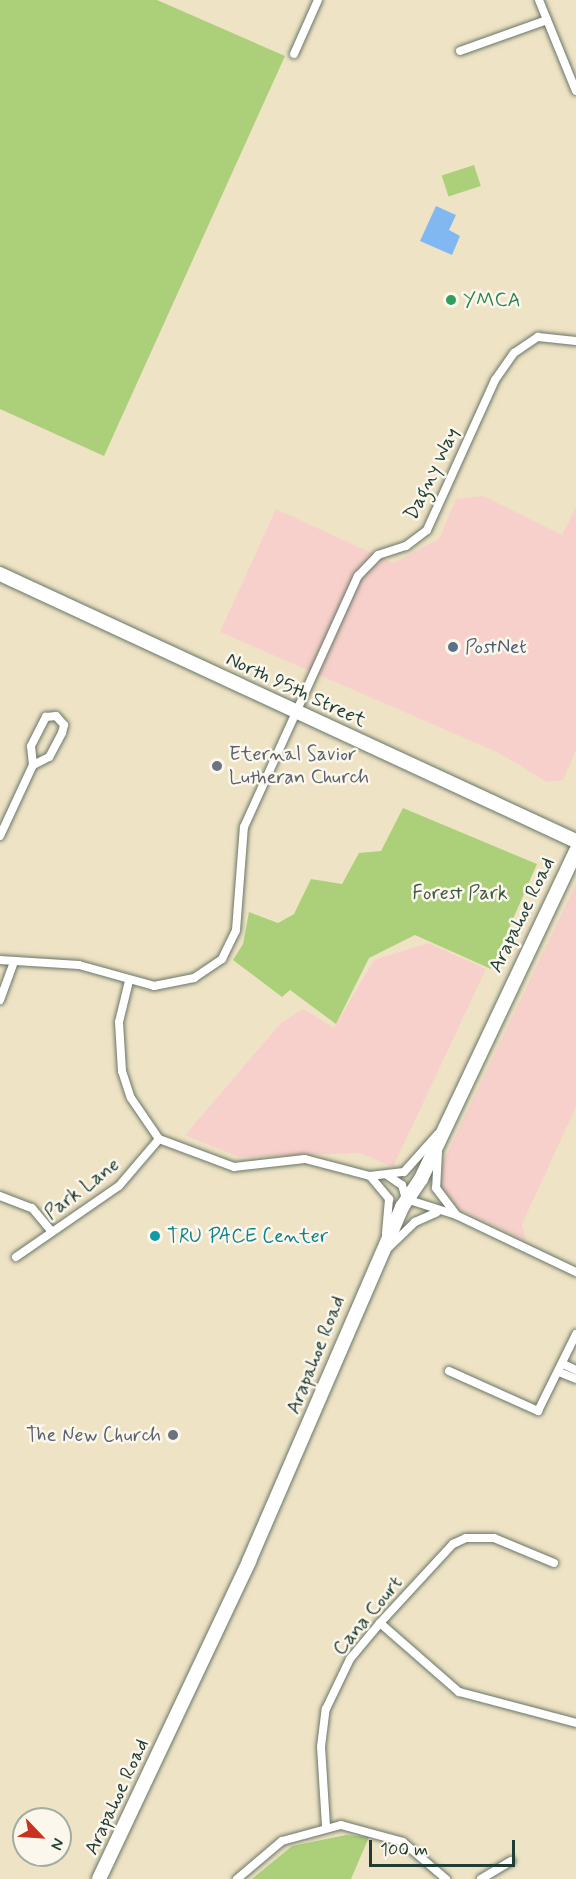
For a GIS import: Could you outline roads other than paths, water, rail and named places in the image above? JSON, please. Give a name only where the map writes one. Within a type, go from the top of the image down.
[{"type":"main road","name":"North 95th Street","points":[[0,574],[576,841]]},
{"type":"main road","name":"Arapahoe Road","points":[[99,1879],[246,1568],[406,1199],[444,1128],[576,851]]},
{"type":"street","points":[[294,54],[318,0]]},
{"type":"street","points":[[539,0],[576,91]]},
{"type":"street","points":[[460,51],[547,21]]},
{"type":"street","name":"Dagny Way","points":[[0,960],[79,965],[129,981],[154,986],[194,978],[230,947],[244,827],[362,570],[427,530],[503,366],[538,337],[576,341]]},
{"type":"street","points":[[0,836],[33,765],[31,746],[46,717],[56,716],[64,725],[62,733],[49,757],[33,765]]},
{"type":"street","points":[[0,1000],[14,962]]},
{"type":"street","points":[[129,981],[118,1022],[121,1066],[131,1098],[159,1139],[234,1167],[305,1159],[370,1176],[406,1171],[444,1128]]},
{"type":"street","points":[[444,1128],[436,1188],[456,1215]]},
{"type":"street","name":"Park Lane","points":[[16,1257],[119,1186],[159,1139]]},
{"type":"street","points":[[387,1175],[402,1185],[406,1199],[438,1212],[456,1215],[576,1272]]},
{"type":"street","points":[[370,1176],[389,1199],[380,1257]]},
{"type":"street","points":[[0,1196],[32,1208],[52,1232]]},
{"type":"street","points":[[380,1257],[415,1222],[438,1212]]},
{"type":"street","points":[[449,1371],[538,1411],[576,1334]]},
{"type":"street","points":[[561,1368],[576,1370]]},
{"type":"street","points":[[561,1368],[576,1379]]},
{"type":"street","name":"Cana Court","points":[[326,1826],[321,1747],[326,1709],[350,1659],[380,1623],[453,1544],[466,1538],[494,1538],[554,1563]]},
{"type":"street","points":[[380,1623],[459,1692],[576,1723]]},
{"type":"street","points":[[237,1879],[274,1845],[326,1826],[385,1833],[425,1856],[446,1879]]},
{"type":"street","points":[[481,1879],[511,1861]]},
{"type":"water","points":[[436,206],[456,215],[449,230],[460,236],[452,255],[420,241]]},
{"type":"place","name":"YMCA","points":[[451,300]]},
{"type":"place","name":"PostNet","points":[[453,647]]},
{"type":"place","name":"Eternal Savior Lutheran Church","points":[[217,766]]},
{"type":"place","name":"TRU PACE Center","points":[[155,1236]]},
{"type":"place","name":"The New Church","points":[[173,1435]]},
{"type":"park label","name":"Forest Park","points":[[460,893]]}]
